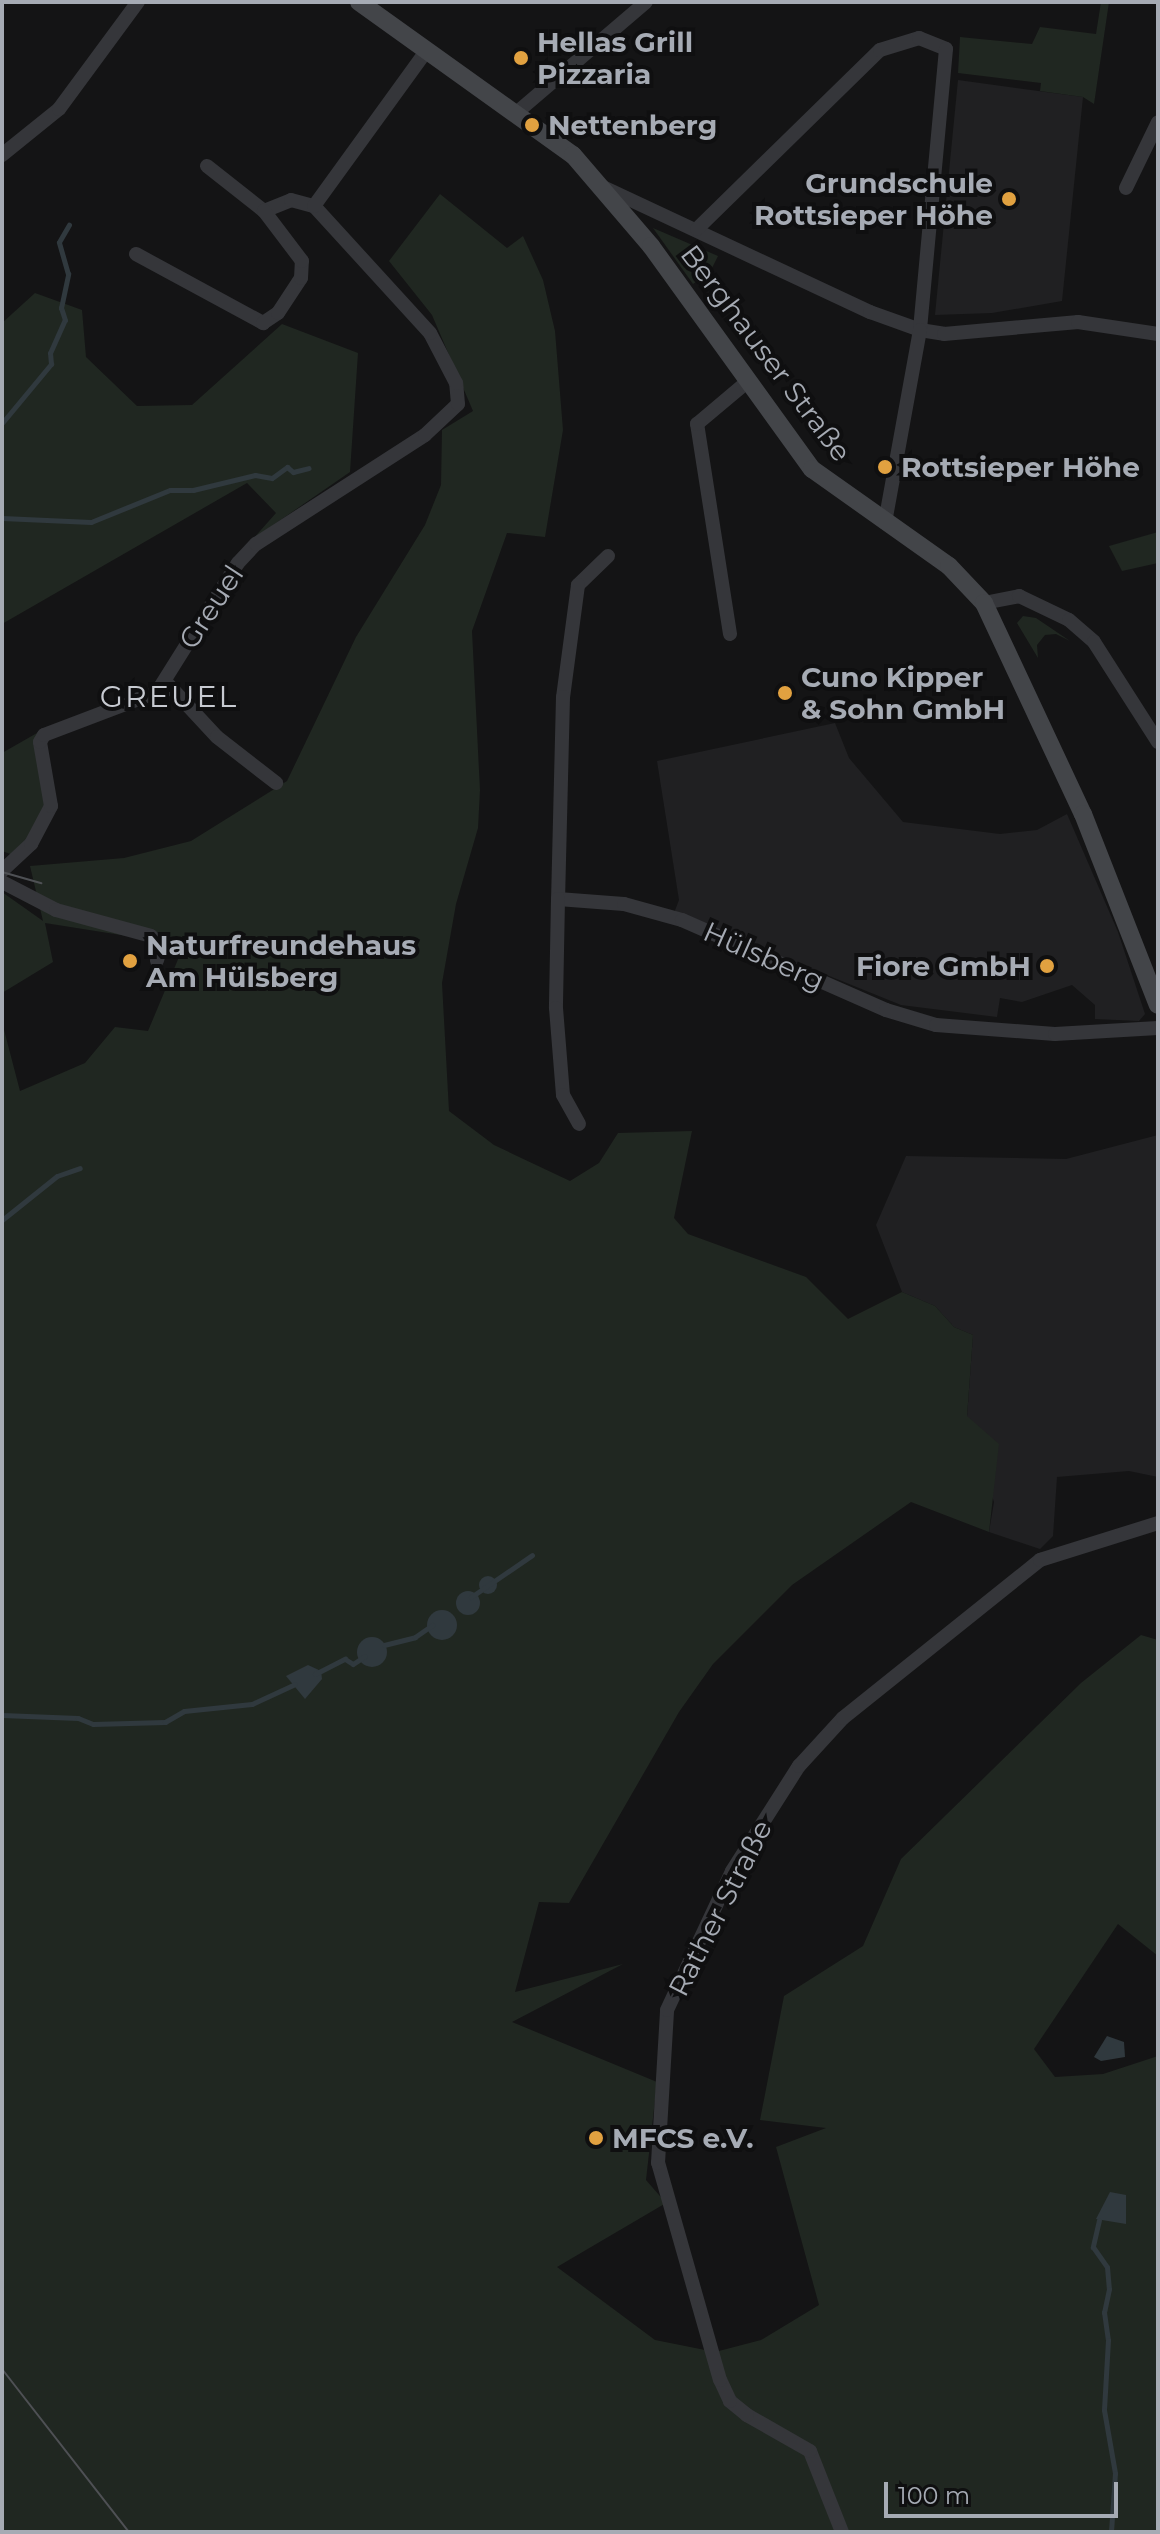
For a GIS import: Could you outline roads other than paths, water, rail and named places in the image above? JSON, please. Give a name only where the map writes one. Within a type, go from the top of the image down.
[{"type":"street","points":[[2,155],[59,109],[138,2]]},
{"type":"street","name":"Berghauser Straße","points":[[359,2],[561,144],[651,246],[812,469],[949,566],[984,603],[1083,814],[1158,1005]]},
{"type":"street","points":[[515,114],[646,2]]},
{"type":"street","points":[[697,229],[880,50],[900,41],[933,41],[946,49],[920,330],[885,523]]},
{"type":"street","points":[[264,211],[291,200],[314,206],[426,51]]},
{"type":"street","points":[[1126,188],[1158,122]]},
{"type":"street","points":[[136,254],[263,323],[278,313],[301,278],[302,261],[264,211],[207,166]]},
{"type":"street","points":[[602,187],[870,312],[920,330],[944,334],[1078,322],[1158,334]]},
{"type":"street","name":"Greuel","points":[[2,871],[31,844],[51,806],[40,742],[44,735],[148,700],[165,681],[238,563],[264,538],[425,435],[449,416],[459,400],[456,383],[430,333],[314,206]]},
{"type":"street","points":[[730,634],[697,424],[747,382]]},
{"type":"street","points":[[579,1124],[563,1095],[556,1008],[563,697],[578,585],[608,556]]},
{"type":"street","points":[[984,603],[1007,596],[1032,599],[1081,629],[1158,742]]},
{"type":"street","name":"Greuel","points":[[165,681],[217,737],[276,783]]},
{"type":"street","points":[[2,882],[56,910],[151,936],[161,947],[157,960]]},
{"type":"street","name":"Hülsberg","points":[[558,899],[624,904],[682,920],[886,1010],[936,1025],[1055,1034],[1158,1028]]},
{"type":"street","name":"Rather Straße","points":[[842,2532],[810,2451],[747,2415],[730,2401],[720,2380],[658,2163],[667,2010],[732,1871],[799,1766],[843,1718],[1040,1560],[1158,1523]]},
{"type":"waterway","points":[[2,423],[51,364],[50,353],[65,320],[61,308],[68,274],[59,242],[69,225]]},
{"type":"waterway","points":[[2,518],[91,522],[170,490],[193,490],[255,475],[272,478],[287,467],[293,472],[309,468]]},
{"type":"waterway","points":[[2,1220],[57,1176],[80,1168]]},
{"type":"waterway","points":[[471,1597],[532,1555]]},
{"type":"waterway","points":[[384,1645],[415,1637],[432,1625]]},
{"type":"waterway","points":[[315,1674],[345,1659],[353,1664],[365,1656]]},
{"type":"waterway","points":[[2,1715],[78,1718],[93,1724],[165,1722],[184,1711],[252,1704],[295,1684]]},
{"type":"waterway","points":[[1099,2220],[1093,2247],[1107,2267],[1109,2289],[1104,2312],[1108,2340],[1104,2410],[1115,2473],[1111,2532]]},
{"type":"tram line","points":[[2,872],[41,883]]},
{"type":"tram line","points":[[2,2369],[129,2532]]},
{"type":"place","name":"Hellas Grill Pizzaria","points":[[521,58]]},
{"type":"place","name":"Nettenberg","points":[[532,125]]},
{"type":"place","name":"Grundschule Rottsieper Höhe","points":[[1009,199]]},
{"type":"place","name":"Rottsieper Höhe","points":[[885,467]]},
{"type":"place","name":"Cuno Kipper & Sohn GmbH","points":[[785,693]]},
{"type":"place","name":"Naturfreundehaus Am Hülsberg","points":[[130,961]]},
{"type":"place","name":"Fiore GmbH","points":[[1047,966]]},
{"type":"place","name":"MFCS e.V.","points":[[596,2138]]},
{"type":"district","name":"GREUEL","points":[[169,697]]}]
